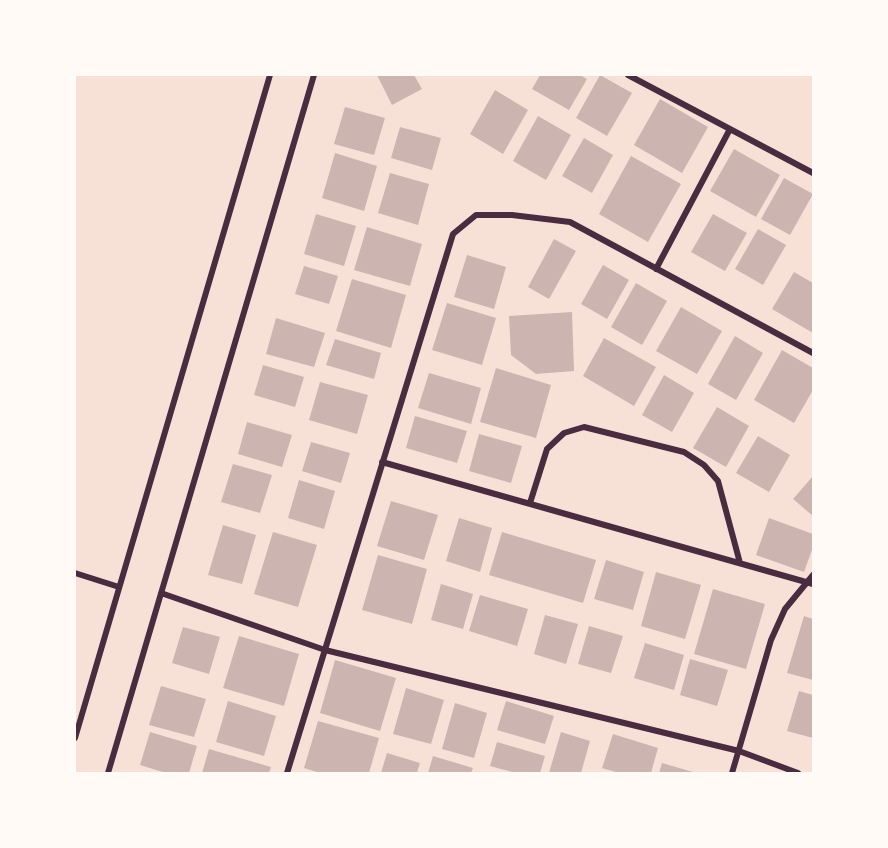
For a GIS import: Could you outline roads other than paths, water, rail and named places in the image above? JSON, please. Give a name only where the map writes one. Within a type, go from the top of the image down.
[{"type":"street","points":[[75,738],[270,75]]},
{"type":"street","points":[[108,773],[314,75]]},
{"type":"street","points":[[628,75],[813,172]]},
{"type":"street","points":[[656,269],[730,129]]},
{"type":"street","points":[[287,773],[453,234],[476,215],[513,215],[570,222],[813,353]]},
{"type":"street","points":[[530,504],[547,449],[564,433],[584,427],[684,452],[704,465],[718,481],[740,563]]},
{"type":"street","points":[[382,462],[810,583]]},
{"type":"street","points":[[75,573],[119,587]]},
{"type":"street","points":[[732,773],[771,640],[784,609],[810,583],[813,575]]},
{"type":"street","points":[[161,593],[325,650],[739,751],[798,773]]}]
